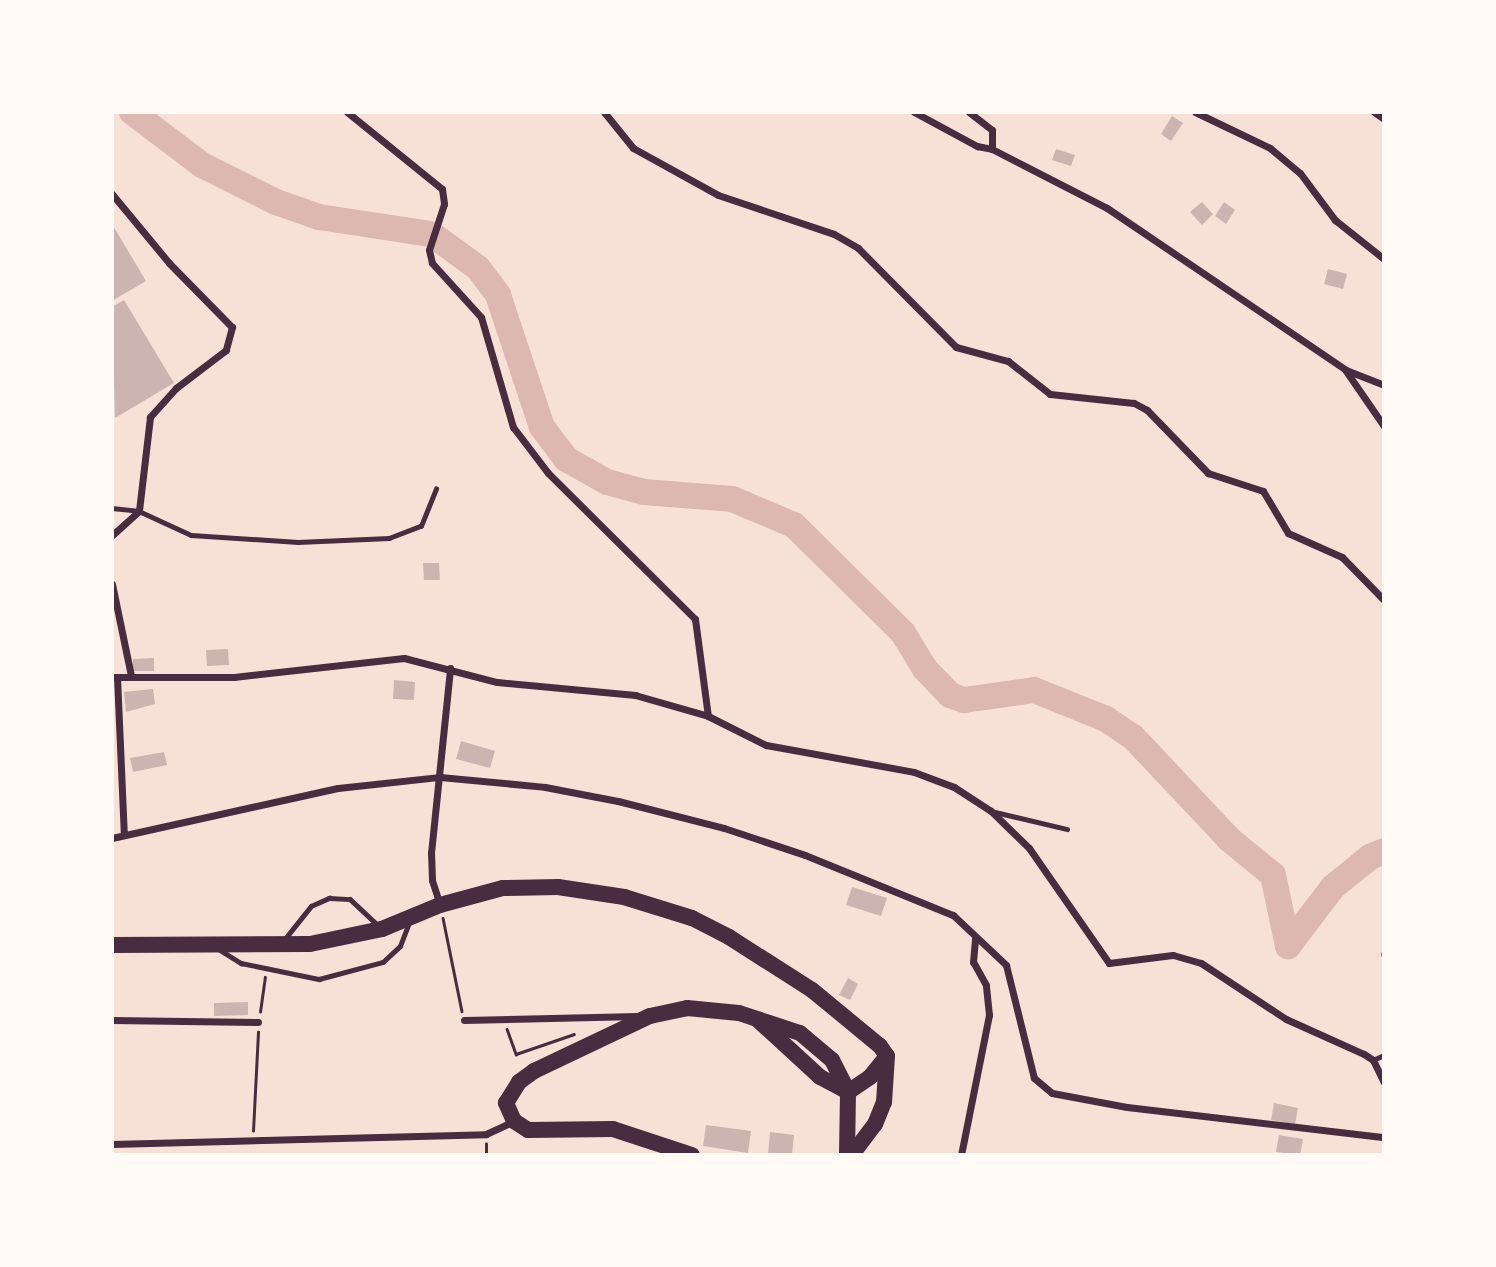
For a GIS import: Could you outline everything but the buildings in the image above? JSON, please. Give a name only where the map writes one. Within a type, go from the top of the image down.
[{"type":"highway","points":[[112,945],[280,947],[382,929],[440,905],[503,888],[558,887],[624,897],[692,919],[812,990],[867,1032],[887,1056],[884,1102],[875,1124],[850,1155]]},
{"type":"highway","points":[[692,1155],[613,1129],[546,1133],[528,1130],[514,1121],[506,1103],[519,1082],[580,1047],[650,1016],[687,1008],[755,1017],[800,1033],[832,1060],[848,1092],[850,1155]]},
{"type":"highway","points":[[848,1092],[870,1077],[887,1056]]},
{"type":"street","points":[[347,112],[442,189],[444,204],[429,250],[432,263],[481,317],[513,427],[523,446],[548,473],[695,619],[708,716]]},
{"type":"street","points":[[604,112],[633,148],[718,195],[834,234],[858,248],[956,347],[1008,361],[1050,394],[1135,404],[1147,410],[1208,472],[1263,491],[1288,533],[1342,557],[1384,600]]},
{"type":"street","points":[[914,112],[977,146],[992,149],[1107,208],[1346,370],[1384,385]]},
{"type":"street","points":[[969,112],[992,130],[992,149]]},
{"type":"street","points":[[1195,112],[1270,148],[1300,173],[1335,220],[1384,259]]},
{"type":"street","points":[[1374,112],[1384,119]]},
{"type":"street","points":[[112,194],[169,263],[232,327],[226,350],[176,388],[150,417],[139,511],[112,535]]},
{"type":"street","points":[[1346,370],[1384,425]]},
{"type":"street","points":[[112,584],[131,676]]},
{"type":"street","points":[[124,835],[114,677],[234,677],[391,658],[450,668],[498,682],[635,695],[708,716],[766,745],[914,772],[954,787],[990,811],[1029,848],[1110,963],[1172,955],[1187,958],[1286,1019],[1373,1060],[1384,1083]]},
{"type":"street","points":[[440,905],[432,880],[431,853],[450,668]]},
{"type":"street","points":[[112,838],[338,788],[440,777],[545,788],[724,828],[953,915],[975,939],[1006,965],[1034,1077],[1052,1093],[1127,1107],[1384,1137]]},
{"type":"street","points":[[961,1155],[989,1015],[986,985],[973,962],[975,939]]},
{"type":"street","points":[[464,1020],[650,1016]]},
{"type":"street","points":[[112,1020],[258,1022]]},
{"type":"street","points":[[112,1144],[486,1135],[514,1121]]},
{"type":"lane","points":[[112,508],[139,511],[191,534],[298,542],[389,538],[421,526],[436,489]]},
{"type":"lane","points":[[990,811],[1067,829]]},
{"type":"lane","points":[[280,947],[311,906],[329,898],[350,899],[382,929]]},
{"type":"lane","points":[[213,946],[241,963],[319,979],[370,968],[400,946],[412,916]]},
{"type":"lane","points":[[1373,1060],[1384,1055]]},
{"type":"path","points":[[440,905],[464,1020]]},
{"type":"path","points":[[253,1141],[258,1022],[266,969]]},
{"type":"path","points":[[504,1019],[516,1054]]},
{"type":"waterway","points":[[132,112],[202,165],[276,202],[319,217],[430,234]]},
{"type":"waterway","points":[[434,236],[478,268],[498,295],[542,427],[566,459],[607,482],[644,492],[732,499],[794,525],[903,633],[925,669],[950,695],[964,700],[1034,690],[1106,719],[1133,737],[1229,839],[1273,875],[1288,946],[1333,887],[1370,857],[1384,851]]}]
